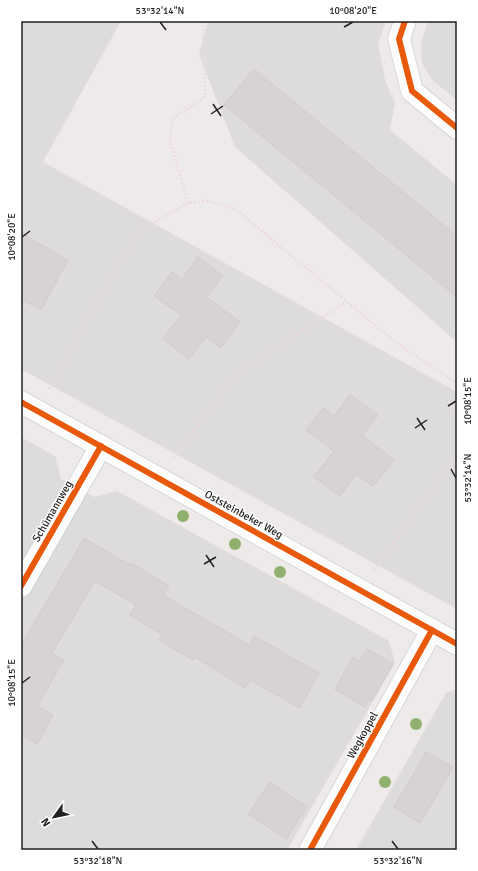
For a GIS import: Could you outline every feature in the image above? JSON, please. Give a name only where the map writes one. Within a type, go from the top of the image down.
[{"type":"street","points":[[405,21],[399,39],[412,91],[457,128]]},
{"type":"street","name":"Oststeinbeker Weg","points":[[29,406],[457,644]]},
{"type":"street","name":"Schümannweg","points":[[21,586],[101,446]]},
{"type":"street","name":"Wegkoppel","points":[[310,850],[432,630]]},
{"type":"path","points":[[188,203],[170,140],[172,119],[205,97],[202,21]]},
{"type":"path","points":[[29,406],[140,230],[188,203],[209,201],[235,209],[398,344],[457,383]]},
{"type":"path","points":[[161,479],[176,453],[234,380],[246,368],[346,302]]},
{"type":"path","points":[[457,399],[450,411],[457,416]]},
{"type":"path","points":[[362,591],[378,563],[457,456]]},
{"type":"shaded area","points":[[21,21],[121,21],[43,162],[457,392],[457,609],[21,369]]},
{"type":"shaded area","points":[[208,21],[386,21],[378,44],[385,80],[395,103],[390,130],[457,185],[457,342],[235,147],[199,54]]},
{"type":"shaded area","points":[[428,21],[457,21],[457,100],[432,80],[422,63],[421,43]]},
{"type":"shaded area","points":[[83,273],[140,305],[88,397],[31,364]]},
{"type":"shaded area","points":[[241,383],[291,423],[246,480],[196,440]]},
{"type":"shaded area","points":[[21,437],[55,456],[61,479],[94,497],[117,491],[389,641],[395,663],[287,850],[21,850]]},
{"type":"shaded area","points":[[428,515],[457,535],[457,589],[451,598],[397,562]]},
{"type":"shaded area","points":[[457,689],[457,850],[356,850],[446,693]]},
{"type":"building","points":[[254,69],[457,236],[457,297],[224,105]]},
{"type":"building","points":[[21,233],[68,260],[41,310],[21,299]]},
{"type":"building","points":[[198,257],[223,276],[207,297],[240,322],[221,348],[206,337],[189,359],[163,339],[181,315],[154,296],[172,272],[182,279]]},
{"type":"building","points":[[350,394],[378,415],[362,435],[394,460],[373,486],[356,474],[340,496],[314,477],[334,451],[306,430],[323,408],[334,416]]},
{"type":"building","points":[[84,538],[130,565],[131,563],[169,586],[163,595],[249,645],[254,636],[319,673],[300,708],[250,680],[245,688],[195,657],[193,660],[159,640],[163,635],[130,615],[136,605],[95,581],[52,653],[64,660],[37,706],[53,715],[37,744],[21,735],[21,646]]},
{"type":"building","points":[[367,649],[393,664],[372,701],[369,700],[365,707],[335,689],[353,657],[360,661]]},
{"type":"building","points":[[426,752],[453,767],[420,823],[394,807]]},
{"type":"building","points":[[270,782],[307,807],[286,839],[248,814]]},
{"type":"cycle path","points":[[405,21],[399,39],[412,91],[457,128]]},
{"type":"cycle path","points":[[21,402],[457,644]]},
{"type":"cycle path","points":[[21,586],[101,446]]},
{"type":"cycle path","points":[[310,850],[432,630]]}]
